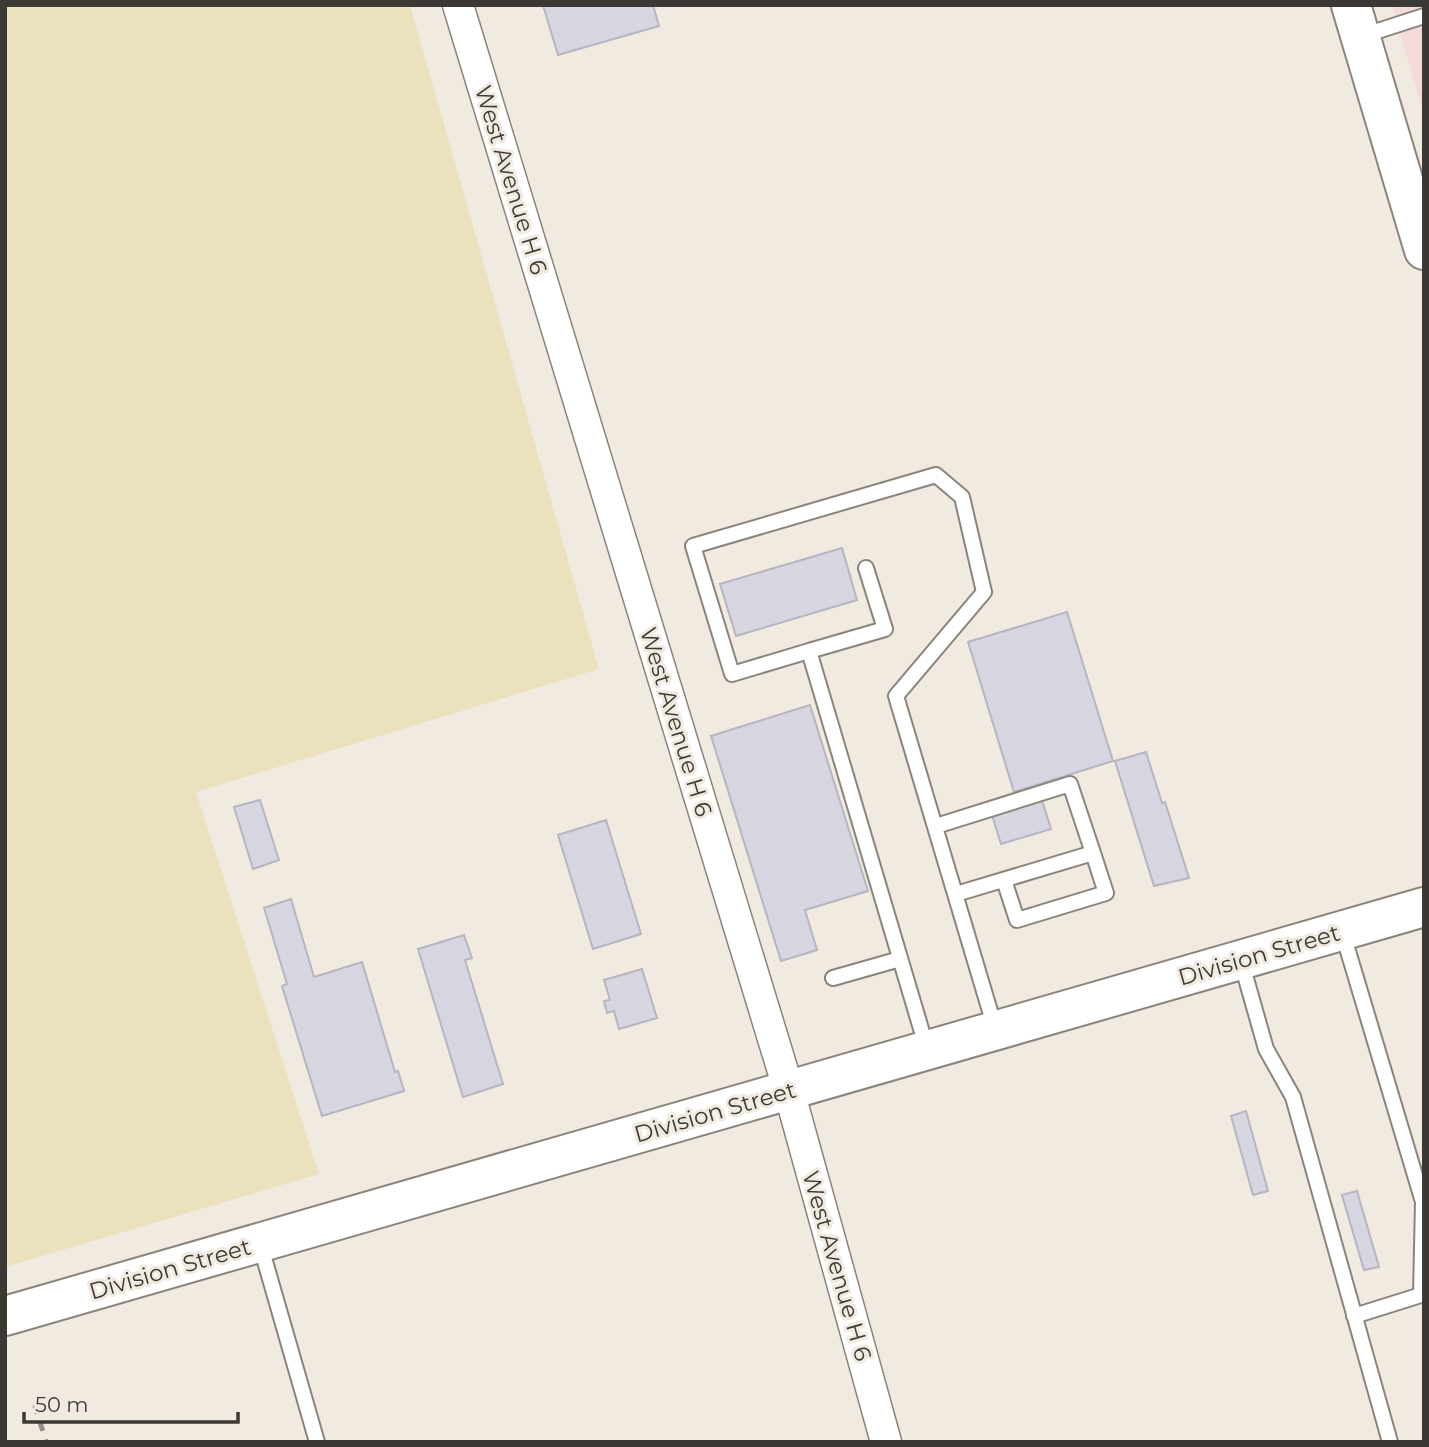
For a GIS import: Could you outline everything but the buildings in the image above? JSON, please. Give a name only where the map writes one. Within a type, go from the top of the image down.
[{"type":"street","name":"West Avenue H 6","points":[[458,5],[789,1091],[886,1442]]},
{"type":"street","points":[[1356,21],[1424,250]]},
{"type":"street","name":"Division Street","points":[[5,1316],[1424,907]]},
{"type":"lane","points":[[1356,21],[1424,16]]},
{"type":"lane","points":[[866,568],[885,629],[732,674],[693,546],[936,475],[962,497],[985,592],[896,696],[995,1031]]},
{"type":"lane","points":[[809,650],[928,1051]]},
{"type":"lane","points":[[936,826],[1070,784],[1106,893],[1017,920],[1004,880]]},
{"type":"lane","points":[[956,894],[1093,853]]},
{"type":"lane","points":[[1342,930],[1423,1202],[1421,1295],[1354,1316]]},
{"type":"lane","points":[[833,978],[901,960]]},
{"type":"lane","points":[[1241,960],[1266,1049],[1293,1097],[1390,1442]]},
{"type":"lane","points":[[260,1243],[317,1442]]},
{"type":"shaded area","points":[[1392,5],[1424,5],[1424,116]]},
{"type":"sand","points":[[5,5],[410,5],[599,669],[196,792],[319,1174],[5,1267]]},
{"type":"railway","points":[[35,1405],[46,1442]]}]
